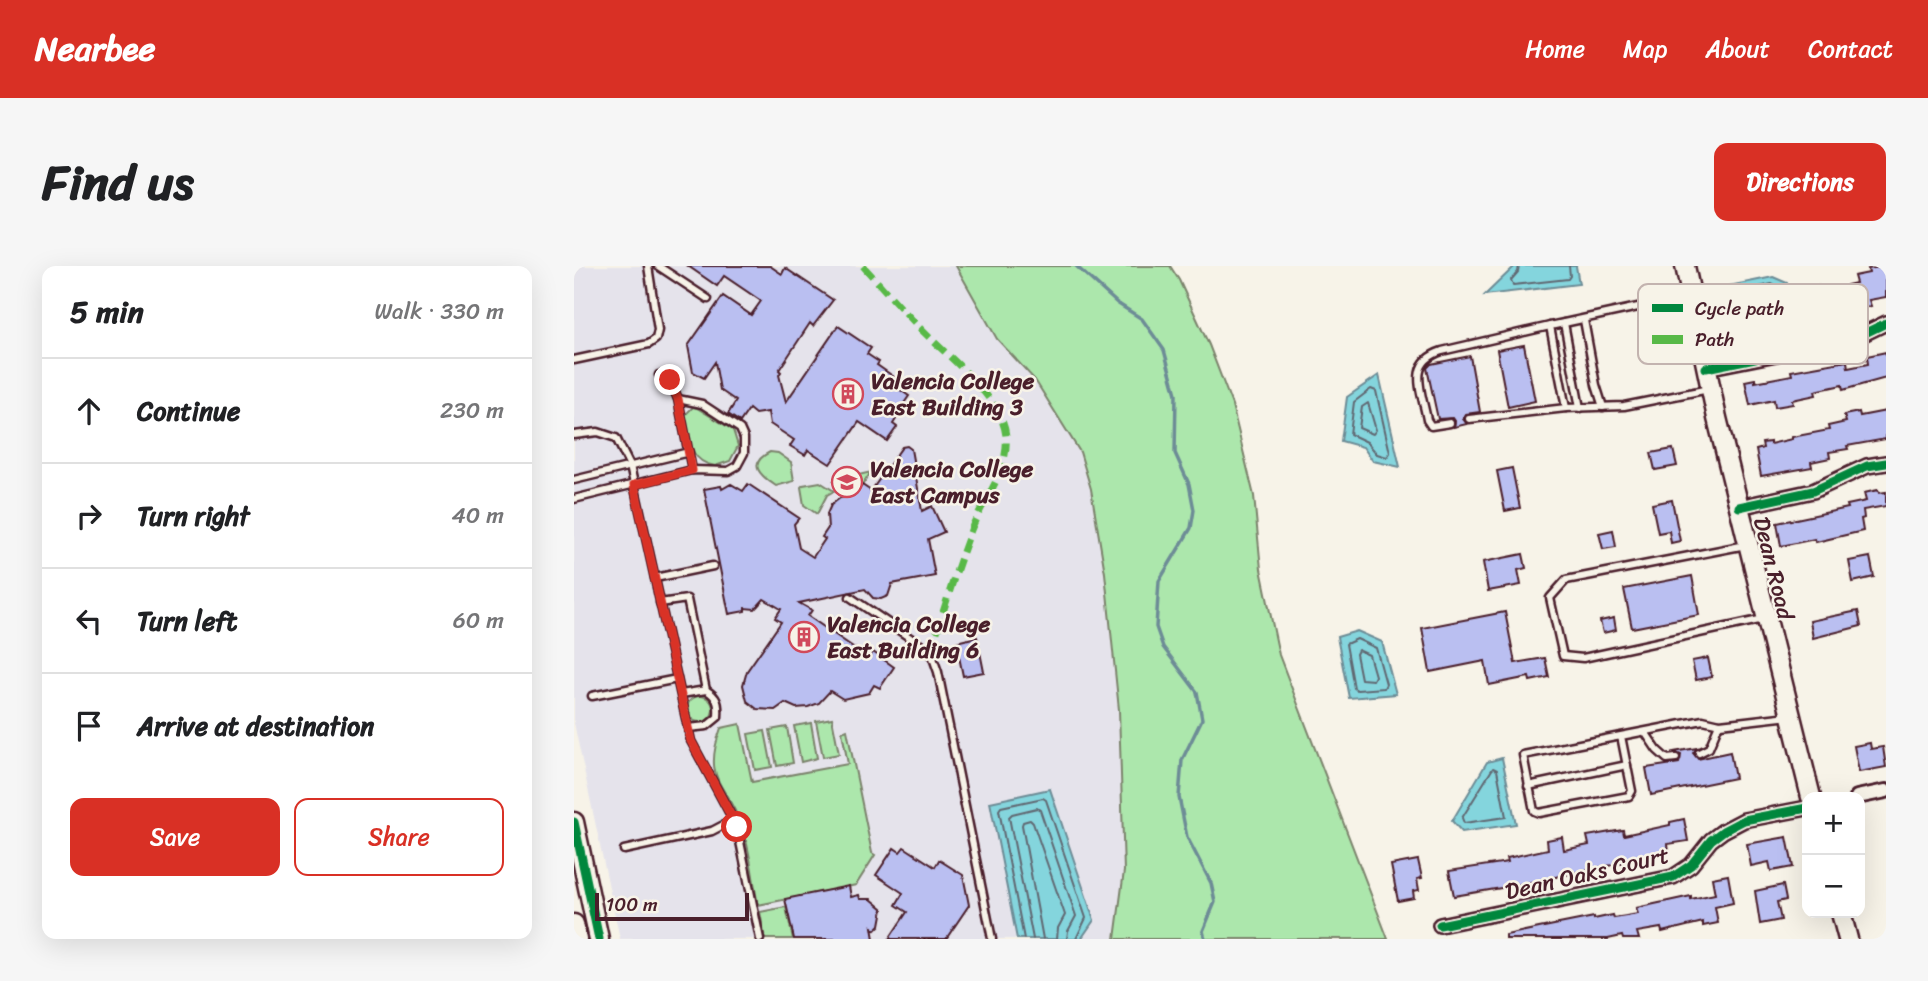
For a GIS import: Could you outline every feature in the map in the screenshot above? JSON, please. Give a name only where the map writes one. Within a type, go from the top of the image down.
[{"type":"main road","name":"Dean Road","points":[[1685,266],[1689,284]]},
{"type":"main road","name":"Dean Road","points":[[1705,364],[1810,792]]},
{"type":"main road","points":[[575,828],[599,939]]},
{"type":"main road","points":[[1842,918],[1848,939]]},
{"type":"main road","points":[[574,924],[577,939]]},
{"type":"street","points":[[1868,332],[1886,323]]},
{"type":"street","points":[[1706,368],[1726,364]]},
{"type":"street","points":[[1738,507],[1813,491],[1867,466],[1886,463]]},
{"type":"street","points":[[1865,795],[1886,791]]},
{"type":"street","name":"Dean Oaks Court","points":[[1440,925],[1673,877],[1690,865],[1711,840],[1723,831],[1744,820],[1802,809]]},
{"type":"lane","points":[[574,360],[649,344],[656,339],[658,330],[648,266]]},
{"type":"lane","points":[[658,266],[708,299]]},
{"type":"lane","points":[[1450,423],[1432,426],[1427,420],[1418,372],[1425,358],[1442,351],[1638,308]]},
{"type":"lane","points":[[1584,320],[1596,385],[1603,407]]},
{"type":"lane","points":[[1564,323],[1580,408]]},
{"type":"lane","points":[[1550,326],[1566,408]]},
{"type":"lane","points":[[659,375],[670,380],[678,399],[692,470]]},
{"type":"lane","points":[[1469,419],[1566,408],[1624,406],[1710,389]]},
{"type":"lane","points":[[574,499],[692,470],[728,471],[737,466],[744,453],[744,438],[740,429],[702,404],[678,399]]},
{"type":"lane","points":[[574,435],[598,432],[616,438],[629,466],[691,741],[737,827],[760,939]]},
{"type":"lane","points":[[574,480],[689,452]]},
{"type":"lane","points":[[1748,545],[1566,580],[1550,598],[1563,656],[1583,658],[1767,619]]},
{"type":"lane","points":[[655,578],[713,566]]},
{"type":"lane","points":[[850,597],[931,652],[938,672],[992,939]]},
{"type":"lane","points":[[660,603],[687,599],[706,690]]},
{"type":"lane","points":[[592,696],[677,679]]},
{"type":"lane","points":[[681,694],[706,690],[714,695],[719,704],[718,717],[707,726],[688,728]]},
{"type":"lane","points":[[1621,736],[1632,791],[1629,796],[1539,813],[1534,811],[1523,755],[1703,720],[1719,724],[1791,716]]},
{"type":"lane","points":[[1699,753],[1709,748],[1719,724]]},
{"type":"lane","points":[[1645,732],[1667,759],[1676,758]]},
{"type":"lane","points":[[1528,786],[1627,765]]},
{"type":"lane","points":[[624,850],[712,831],[733,820]]},
{"type":"shaded area","name":"Valencia College East Campus","points":[[574,266],[1071,266],[1220,939],[620,939],[574,723]]},
{"type":"green space","points":[[956,266],[1170,266],[1179,280],[1209,345],[1232,405],[1254,496],[1261,569],[1279,655],[1388,939],[1115,939],[1124,871],[1119,710],[1105,573],[1091,489],[1080,452],[1035,380],[997,339]]},
{"type":"green space","points":[[693,407],[733,430],[738,446],[730,461],[715,466],[706,464],[695,454],[691,448],[684,416]]},
{"type":"green space","points":[[770,452],[778,453],[791,462],[794,481],[776,486],[761,474],[757,465],[763,456]]},
{"type":"green space","points":[[871,472],[861,487],[841,487],[834,481]]},
{"type":"green space","points":[[820,482],[834,491],[827,495],[817,514],[804,505],[801,487]]},
{"type":"green space","points":[[700,696],[709,700],[713,709],[709,718],[700,722],[691,718],[687,709],[691,700]]},
{"type":"green space","points":[[832,718],[839,754],[823,757],[816,721]]},
{"type":"green space","points":[[811,723],[817,758],[801,762],[794,726]]},
{"type":"green space","points":[[740,724],[752,782],[848,764],[842,732],[847,730],[872,853],[875,855],[856,885],[758,905],[744,833],[715,770],[716,745],[721,728]]},
{"type":"green space","points":[[787,727],[793,763],[777,766],[770,730]]},
{"type":"green space","points":[[765,731],[772,767],[755,770],[748,734]]},
{"type":"green space","points":[[786,907],[793,939],[765,939],[760,912]]},
{"type":"water","points":[[1515,266],[1576,266],[1579,284],[1485,295]]},
{"type":"water","points":[[1773,277],[1787,284],[1739,284]]},
{"type":"water","points":[[1379,375],[1400,467],[1373,461],[1363,447],[1341,441],[1347,397]]},
{"type":"water","points":[[1357,631],[1382,642],[1396,694],[1349,698],[1337,637]]},
{"type":"water","points":[[1502,758],[1516,824],[1462,832],[1452,821],[1487,762]]},
{"type":"water","points":[[1050,789],[1094,920],[1081,939],[1017,939],[990,802]]},
{"type":"building","points":[[688,266],[770,266],[782,274],[785,268],[833,300],[813,326],[810,323],[779,370],[786,402],[838,326],[871,348],[867,354],[897,379],[893,385],[909,396],[898,412],[900,413],[893,424],[897,427],[887,441],[859,422],[830,464],[808,450],[805,455],[790,446],[794,440],[770,424],[768,412],[755,414],[749,409],[740,422],[728,414],[736,401],[720,390],[715,362],[704,378],[693,372],[688,346],[723,296],[751,315],[761,301],[724,276],[717,286]]},
{"type":"building","points":[[1886,266],[1886,297],[1869,300],[1871,306],[1868,307],[1868,284],[1852,284],[1856,283],[1854,276],[1869,273],[1868,269]]},
{"type":"building","points":[[1524,345],[1535,401],[1508,407],[1497,350]]},
{"type":"building","points":[[1886,352],[1886,378],[1843,390],[1842,385],[1815,391],[1816,395],[1792,400],[1793,404],[1775,407],[1774,400],[1750,405],[1745,381],[1755,379],[1755,382],[1792,375],[1791,371],[1830,364],[1847,364],[1848,368],[1868,364],[1868,356]]},
{"type":"building","points":[[1470,356],[1480,412],[1466,414],[1463,419],[1467,424],[1454,427],[1453,418],[1438,419],[1427,368],[1431,364]]},
{"type":"building","points":[[1886,411],[1886,439],[1829,452],[1830,458],[1811,462],[1812,467],[1761,476],[1756,450],[1763,448],[1762,443],[1770,444],[1829,430],[1828,426],[1846,422],[1844,415],[1859,412],[1860,416]]},
{"type":"building","points":[[902,447],[911,449],[922,511],[932,506],[944,532],[928,539],[935,576],[892,584],[888,596],[881,599],[873,598],[865,589],[799,603],[812,610],[808,616],[869,658],[873,652],[894,667],[880,688],[874,685],[869,693],[843,699],[830,691],[819,703],[808,707],[796,708],[785,703],[775,710],[757,709],[747,701],[743,685],[747,671],[781,622],[775,618],[781,609],[764,599],[755,609],[745,608],[745,611],[729,614],[704,489],[721,486],[722,489],[731,484],[743,491],[748,484],[799,518],[794,524],[799,548],[813,557],[825,539],[822,537],[828,528],[827,514],[831,505],[840,498],[850,496],[857,486],[860,488],[862,485],[871,491]]},
{"type":"building","points":[[1673,449],[1677,466],[1655,470],[1651,453]]},
{"type":"building","points":[[1512,468],[1520,508],[1505,511],[1497,471]]},
{"type":"building","points":[[1878,490],[1879,493],[1886,492],[1886,506],[1863,510],[1863,531],[1816,542],[1815,539],[1781,546],[1777,523],[1848,508],[1847,505],[1866,501],[1864,493]]},
{"type":"building","points":[[1672,500],[1680,541],[1671,543],[1669,531],[1658,533],[1652,504]]},
{"type":"building","points":[[1613,530],[1616,547],[1603,549],[1599,533]]},
{"type":"building","points":[[1523,554],[1526,568],[1518,570],[1521,585],[1488,591],[1483,562]]},
{"type":"building","points":[[1870,557],[1874,577],[1853,582],[1849,561]]},
{"type":"building","points":[[1692,576],[1699,615],[1632,628],[1624,589]]},
{"type":"building","points":[[1858,611],[1861,626],[1813,638],[1810,621]]},
{"type":"building","points":[[1505,612],[1515,663],[1545,658],[1549,677],[1530,681],[1529,677],[1489,685],[1485,661],[1430,672],[1422,628]]},
{"type":"building","points":[[1614,618],[1616,630],[1603,633],[1600,621]]},
{"type":"building","points":[[977,637],[984,672],[963,676],[956,642]]},
{"type":"building","points":[[1708,658],[1712,677],[1696,680],[1692,661]]},
{"type":"building","points":[[1870,743],[1871,749],[1883,747],[1886,767],[1859,772],[1854,746]]},
{"type":"building","points":[[1697,748],[1693,753],[1698,759],[1730,752],[1735,778],[1651,795],[1646,768],[1679,763],[1681,755],[1674,752]]},
{"type":"building","points":[[1684,819],[1688,841],[1668,844],[1669,853],[1454,896],[1449,871],[1508,862],[1507,858],[1548,849],[1547,840],[1562,837],[1564,850],[1589,845],[1587,836],[1623,830],[1624,835],[1670,825],[1670,822]]},
{"type":"building","points":[[1787,837],[1793,867],[1771,871],[1769,862],[1751,866],[1747,844]]},
{"type":"building","points":[[904,847],[935,867],[939,860],[963,875],[969,905],[946,939],[889,939],[907,912],[896,905],[903,893],[876,875],[894,848],[900,852]]},
{"type":"building","points":[[1418,860],[1422,878],[1417,879],[1419,890],[1413,891],[1414,898],[1398,901],[1391,865]]},
{"type":"building","points":[[1728,875],[1733,903],[1715,907],[1718,923],[1703,926],[1703,922],[1662,932],[1661,928],[1637,932],[1639,939],[1623,939],[1622,936],[1608,939],[1506,939],[1506,935],[1594,917],[1613,915],[1614,918],[1638,914],[1636,908],[1691,896],[1691,899],[1715,894],[1712,878]]},
{"type":"building","points":[[1783,885],[1786,900],[1777,902],[1781,920],[1760,924],[1755,891]]},
{"type":"building","points":[[849,886],[851,897],[859,895],[860,899],[871,899],[883,909],[880,925],[875,930],[872,927],[874,939],[794,939],[785,899]]},
{"type":"waterway","points":[[1076,266],[1117,303],[1142,319],[1164,350],[1176,394],[1175,453],[1189,484],[1194,510],[1191,528],[1159,581],[1156,627],[1163,647],[1197,692],[1202,719],[1182,760],[1179,797],[1187,837],[1211,883],[1215,902],[1203,931],[1205,939]]},
{"type":"marked path","points":[[863,266],[983,391],[1002,421],[1006,436],[1003,462],[971,530],[931,652]]},
{"type":"cycle path","points":[[1868,332],[1886,323]]},
{"type":"cycle path","points":[[1706,368],[1726,364]]},
{"type":"cycle path","points":[[1739,507],[1813,491],[1867,466],[1886,463]]},
{"type":"cycle path","points":[[1440,925],[1673,877],[1691,865],[1711,840],[1723,831],[1744,820],[1802,809]]},
{"type":"cycle path","points":[[574,822],[599,939]]},
{"type":"place","name":"Valencia College East Building 3","points":[[848,394]]},
{"type":"place","name":"Valencia College East Campus","points":[[847,482]]},
{"type":"place","name":"Valencia College East Building 6","points":[[804,637]]},
{"type":"route","points":[[670,380],[678,399],[692,470],[634,485],[691,741],[737,827]]}]
